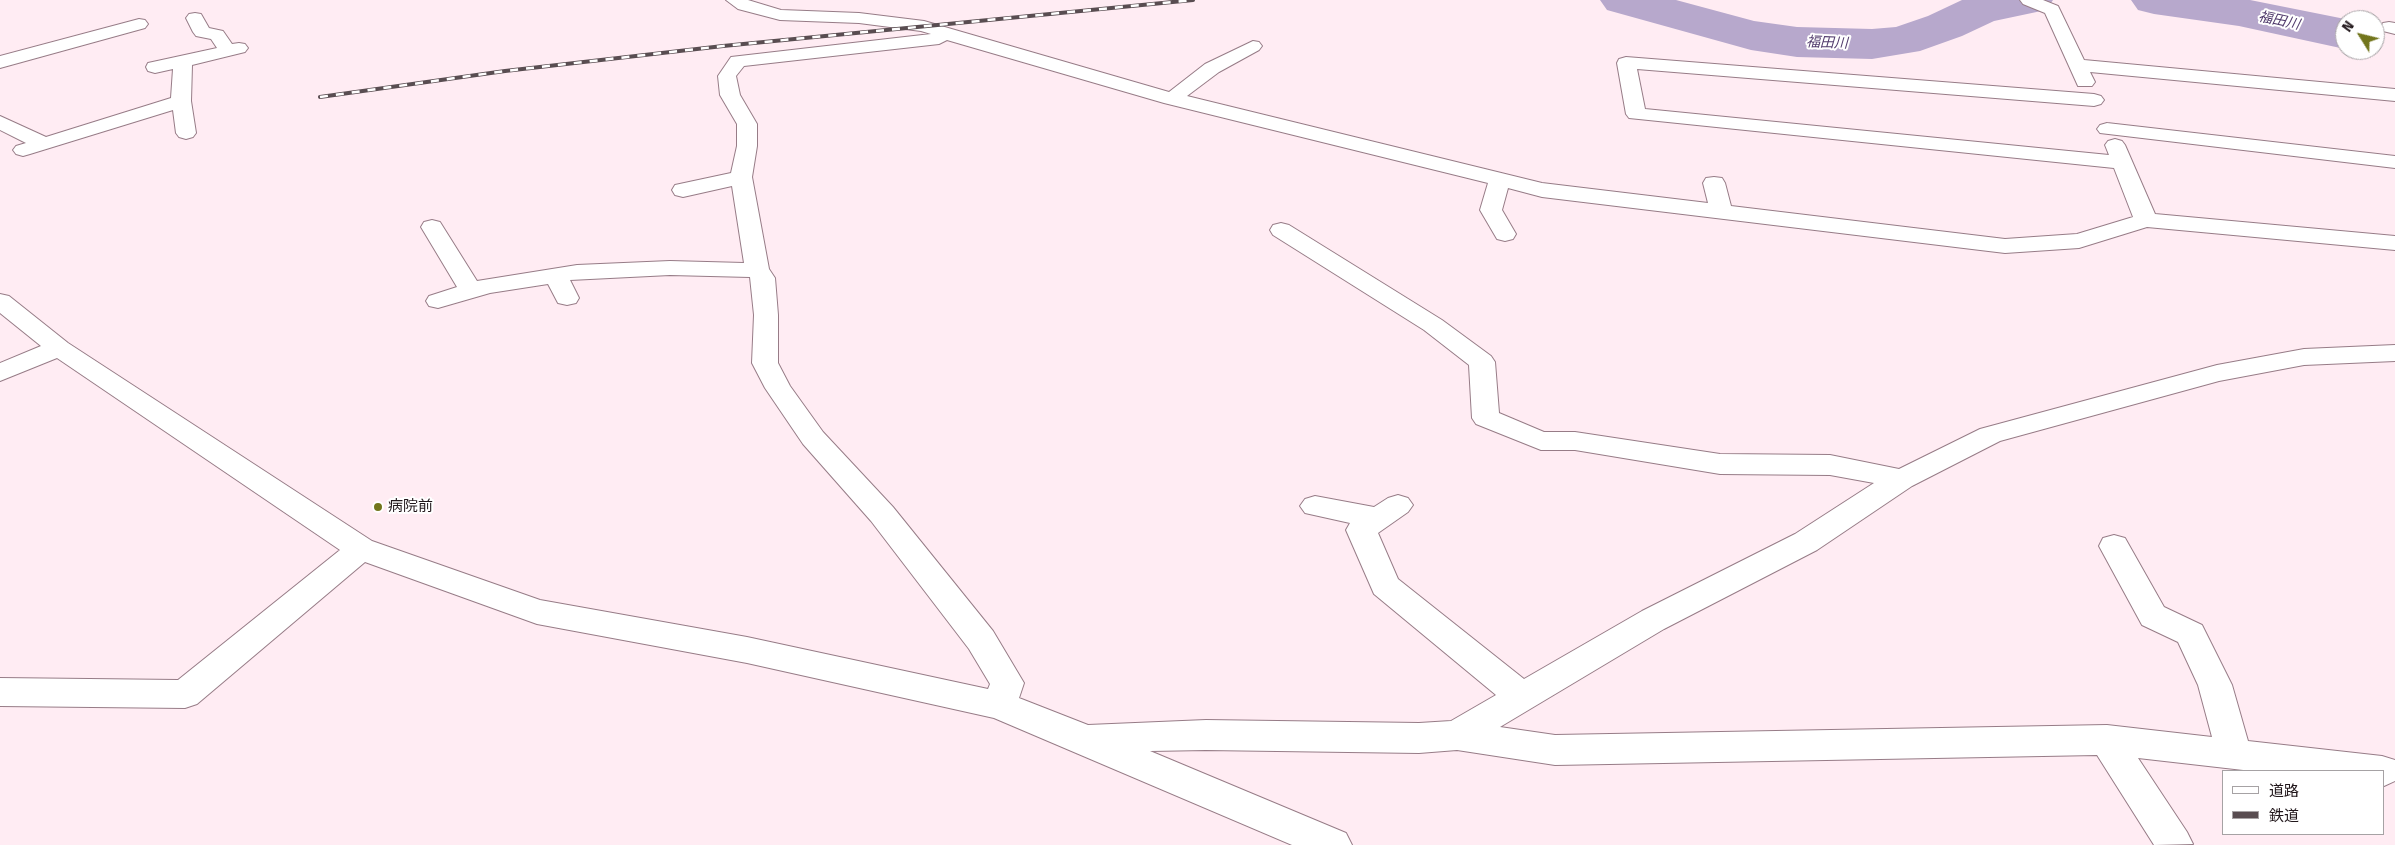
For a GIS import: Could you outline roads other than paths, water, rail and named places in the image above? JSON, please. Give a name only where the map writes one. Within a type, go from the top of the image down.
[{"type":"street","points":[[735,0],[744,5],[780,14],[859,18],[924,26],[955,37],[1171,99],[1542,190],[2005,246],[2079,241],[2146,220],[2395,243]]},
{"type":"street","points":[[2029,0],[2052,10],[2123,163],[2146,220]]},
{"type":"street","points":[[0,62],[133,26],[106,14]]},
{"type":"street","points":[[155,67],[233,50],[217,35],[202,32],[195,18]]},
{"type":"street","points":[[955,37],[738,61],[727,76],[730,95],[746,124],[746,146],[741,177],[757,270],[763,278],[766,315],[766,362],[778,388],[812,438],[882,514],[981,640],[1007,683],[999,705]]},
{"type":"street","points":[[1171,99],[1212,68],[1253,46]]},
{"type":"street","points":[[183,62],[181,101],[186,134]]},
{"type":"street","points":[[2094,100],[1626,63],[1636,114],[2123,163]]},
{"type":"street","points":[[2077,65],[2395,94]]},
{"type":"street","points":[[23,150],[181,101]]},
{"type":"street","points":[[0,122],[44,144]]},
{"type":"street","points":[[2107,129],[2395,162]]},
{"type":"street","points":[[683,190],[741,177]]},
{"type":"street","points":[[1500,180],[1491,210],[1505,234]]},
{"type":"street","points":[[1714,183],[1721,212]]},
{"type":"street","points":[[432,227],[471,291]]},
{"type":"street","points":[[1280,230],[1432,325],[1482,362],[1486,418],[1541,441],[1574,441],[1720,464],[1830,465],[1902,479]]},
{"type":"street","points":[[438,302],[486,286],[556,276],[670,268],[757,270]]},
{"type":"street","points":[[556,276],[567,298]]},
{"type":"street","points":[[0,301],[59,348],[361,549],[537,612],[747,650],[999,705],[1084,739],[1333,845]]},
{"type":"street","points":[[0,373],[59,348]]},
{"type":"street","points":[[1457,735],[1653,620],[1806,542],[1902,479],[1990,435],[2217,373],[2304,357],[2395,353]]},
{"type":"street","points":[[1315,506],[1389,512],[1361,530],[1384,586],[1522,697]]},
{"type":"street","points":[[2114,546],[2153,616],[2190,634],[2215,685],[2234,754]]},
{"type":"street","points":[[0,692],[185,694],[361,549]]},
{"type":"street","points":[[1084,739],[1206,735],[1419,738],[1457,735],[1555,750],[2107,740],[2374,770]]},
{"type":"street","points":[[2107,740],[2174,844]]},
{"type":"waterway","name":"福田川","points":[[1623,0],[1751,35],[1797,42],[1872,44],[1903,41],[1945,26],[1981,9],[2030,0]]},
{"type":"waterway","name":"福田川","points":[[2154,0],[2239,12],[2335,32]]},
{"type":"railway","points":[[320,97],[505,71],[723,46],[1193,0]]},
{"type":"place","name":"病院前","points":[[378,507]]}]
